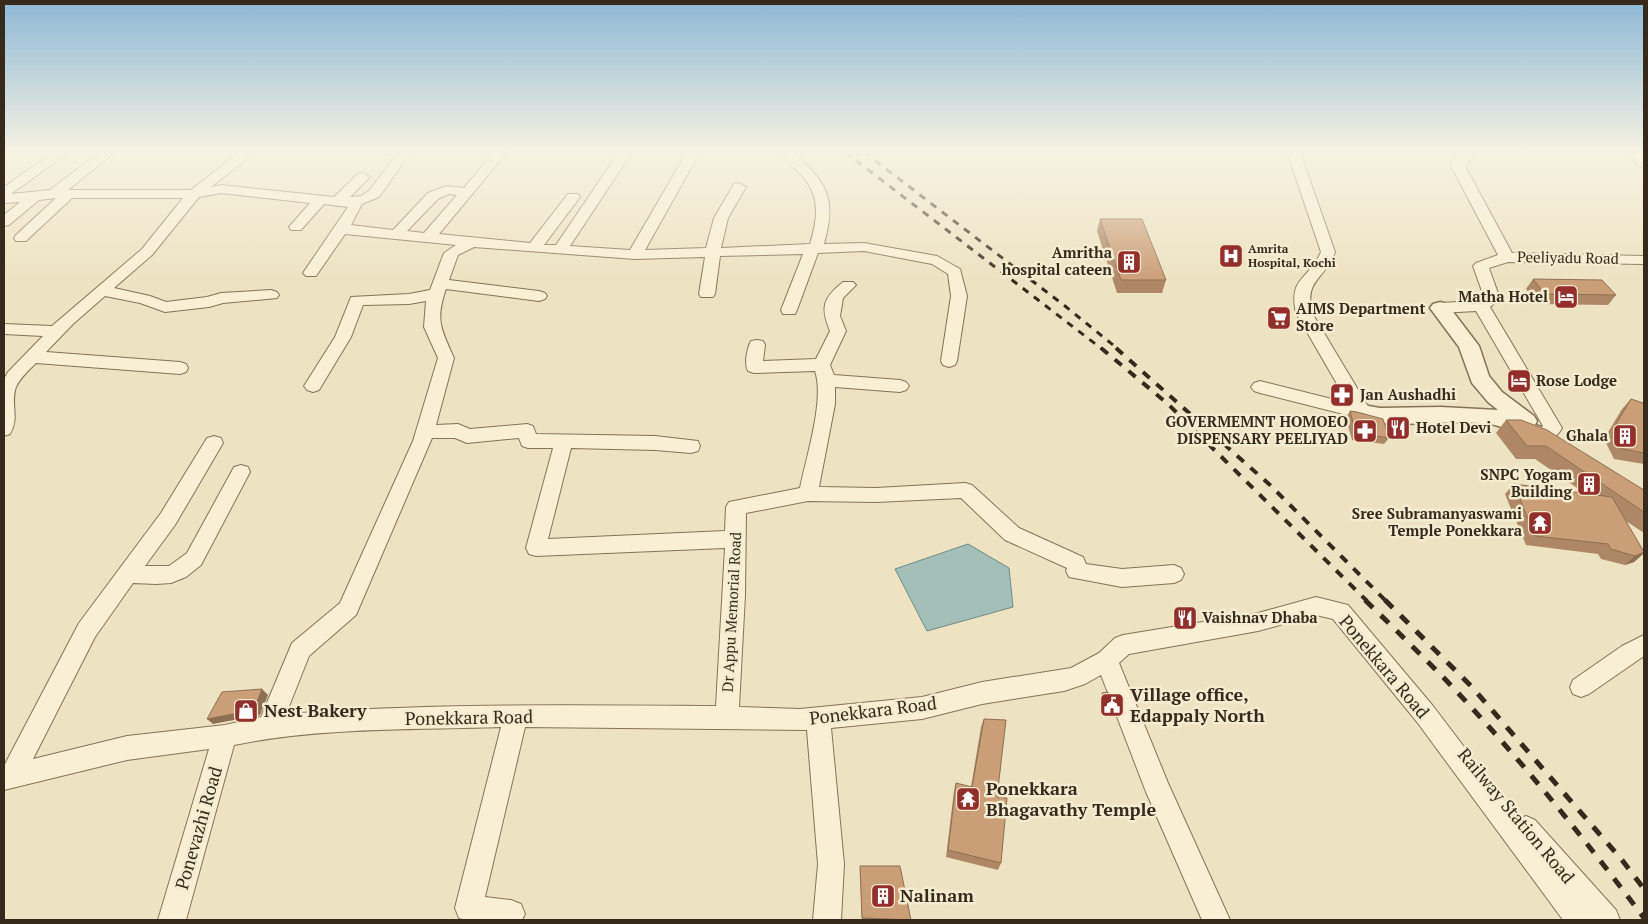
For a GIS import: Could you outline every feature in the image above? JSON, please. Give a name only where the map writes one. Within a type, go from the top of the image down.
[{"type":"street","points":[[4,199],[46,195]]},
{"type":"street","points":[[21,238],[60,195]]},
{"type":"street","points":[[4,428],[8,422],[5,388],[14,376],[57,331],[101,290],[147,252],[193,195]]},
{"type":"street","points":[[286,195],[356,205],[345,218],[343,226],[311,274]]},
{"type":"street","points":[[337,201],[343,195]]},
{"type":"street","points":[[337,201],[364,200],[372,195]]},
{"type":"street","points":[[396,235],[435,195]]},
{"type":"street","points":[[428,238],[464,195]]},
{"type":"street","points":[[560,250],[597,195]]},
{"type":"street","points":[[634,254],[669,195]]},
{"type":"street","points":[[708,294],[713,251],[721,218],[734,195]]},
{"type":"street","points":[[788,310],[824,223],[822,195]]},
{"type":"street","points":[[1308,195],[1328,252],[1326,261],[1301,288],[1299,298],[1304,312],[1363,413]]},
{"type":"street","points":[[1474,195],[1507,257]]},
{"type":"street","points":[[4,222],[35,196]]},
{"type":"street","points":[[534,248],[573,197]]},
{"type":"street","points":[[296,227],[321,199]]},
{"type":"street","points":[[343,226],[348,230],[560,250],[634,254],[864,247],[936,260],[955,272],[959,296],[949,361]]},
{"type":"street","points":[[269,727],[300,650],[348,609],[425,432],[446,358],[432,327],[432,306],[451,253],[472,242]]},
{"type":"street","name":"Peeliyadu Road","points":[[1481,306],[1492,300],[1482,266],[1507,257],[1644,260]]},
{"type":"street","points":[[808,494],[826,404],[824,372],[838,331],[832,316],[835,296],[848,285]]},
{"type":"street","points":[[313,386],[343,337],[357,300],[409,299],[439,289],[539,296]]},
{"type":"street","points":[[101,290],[144,299],[164,307],[209,302],[221,298],[271,295]]},
{"type":"street","points":[[1440,308],[1481,306],[1553,428],[1554,441]]},
{"type":"street","points":[[1440,308],[1469,346],[1479,378],[1494,396],[1554,441]]},
{"type":"street","points":[[4,329],[57,331]]},
{"type":"street","points":[[757,345],[754,366],[824,372],[900,386]]},
{"type":"street","points":[[31,358],[180,368]]},
{"type":"street","points":[[1260,387],[1380,416],[1441,415],[1498,418],[1554,441]]},
{"type":"street","points":[[425,432],[458,431],[467,436],[527,431],[528,441],[655,443],[692,446]]},
{"type":"street","points":[[564,441],[536,548],[735,539]]},
{"type":"street","points":[[7,777],[87,630],[168,519],[214,443]]},
{"type":"street","points":[[128,574],[172,576],[184,570],[194,559],[241,472]]},
{"type":"street","points":[[736,507],[808,494],[876,495],[965,490],[1012,534],[1076,567],[1122,578],[1174,574]]},
{"type":"street","name":"Dr Appu Memorial Road","points":[[727,717],[734,595],[736,507]]},
{"type":"street","name":"Ponekkara Road","points":[[7,777],[127,748],[225,736],[269,727],[340,721],[516,716],[727,717],[800,720],[922,708],[982,693],[1064,681],[1078,677],[1107,660],[1123,645],[1258,622],[1316,606],[1340,612],[1425,714],[1580,920]]},
{"type":"street","points":[[1581,686],[1644,645]]},
{"type":"street","points":[[1107,660],[1136,741],[1171,825],[1216,920]]},
{"type":"street","name":"Railway Station Road","points":[[1425,714],[1435,718],[1536,842],[1606,920]]},
{"type":"street","points":[[511,914],[466,914],[516,716]]},
{"type":"street","points":[[818,718],[831,864],[827,920]]},
{"type":"street","name":"Ponevazhi Road","points":[[172,920],[225,736]]},
{"type":"water","points":[[968,544],[1009,568],[1013,607],[927,631],[895,569]]},
{"type":"building","name":"Amritha hospital cateen","points":[[1100,219],[1142,219],[1166,280],[1121,280]]},
{"type":"building","points":[[1533,279],[1602,280],[1616,295],[1545,294]]},
{"type":"building","points":[[1631,399],[1644,405],[1644,453],[1623,449],[1613,429]]},
{"type":"building","points":[[1350,411],[1383,419],[1389,438],[1356,433]]},
{"type":"building","points":[[1506,420],[1521,420],[1547,430],[1644,490],[1644,512],[1546,446],[1527,446]]},
{"type":"building","points":[[1514,484],[1612,497],[1644,552],[1635,556],[1611,549],[1608,544],[1535,536]]},
{"type":"building","points":[[262,689],[254,710],[207,719],[222,692]]},
{"type":"building","points":[[1108,692],[1116,713],[1111,714],[1102,693]]},
{"type":"building","name":"Ponekkara Bhagavathy Temple","points":[[984,719],[1006,720],[997,797],[1007,798],[1001,863],[948,850],[956,783],[972,787]]},
{"type":"building","name":"Nalinam","points":[[860,866],[900,866],[911,920],[862,918]]},
{"type":"railway","points":[[901,195],[1102,349]]},
{"type":"railway","points":[[920,195],[1118,349]]},
{"type":"railway","points":[[1101,348],[1168,404],[1367,601]]},
{"type":"railway","points":[[1116,348],[1270,485],[1472,687],[1622,860],[1644,889]]},
{"type":"railway","points":[[1365,600],[1441,675],[1495,733],[1596,855],[1644,918]]},
{"type":"place","name":"Amrita Hospital, Kochi","points":[[1231,256]]},
{"type":"place","name":"Amritha hospital cateen","points":[[1129,262]]},
{"type":"place","name":"Matha Hotel","points":[[1566,297]]},
{"type":"place","name":"AIMS Department Store","points":[[1279,318]]},
{"type":"place","name":"Rose Lodge","points":[[1519,381]]},
{"type":"place","name":"Jan Aushadhi","points":[[1342,395]]},
{"type":"place","name":"Hotel Devi","points":[[1398,428]]},
{"type":"place","name":"GOVERMEMNT HOMOEO DISPENSARY PEELIYAD","points":[[1365,431]]},
{"type":"place","name":"Ghala","points":[[1625,436]]},
{"type":"place","name":"SNPC Yogam Building","points":[[1589,484]]},
{"type":"place","name":"Sree Subramanyaswami Temple Ponekkara","points":[[1540,523]]},
{"type":"place","name":"Vaishnav Dhaba","points":[[1185,618]]},
{"type":"place","name":"Village office, Edappaly North","points":[[1112,705]]},
{"type":"place","name":"Nest Bakery","points":[[246,711]]},
{"type":"place","name":"Ponekkara Bhagavathy Temple","points":[[968,799]]},
{"type":"place","name":"Nalinam","points":[[883,896]]}]
